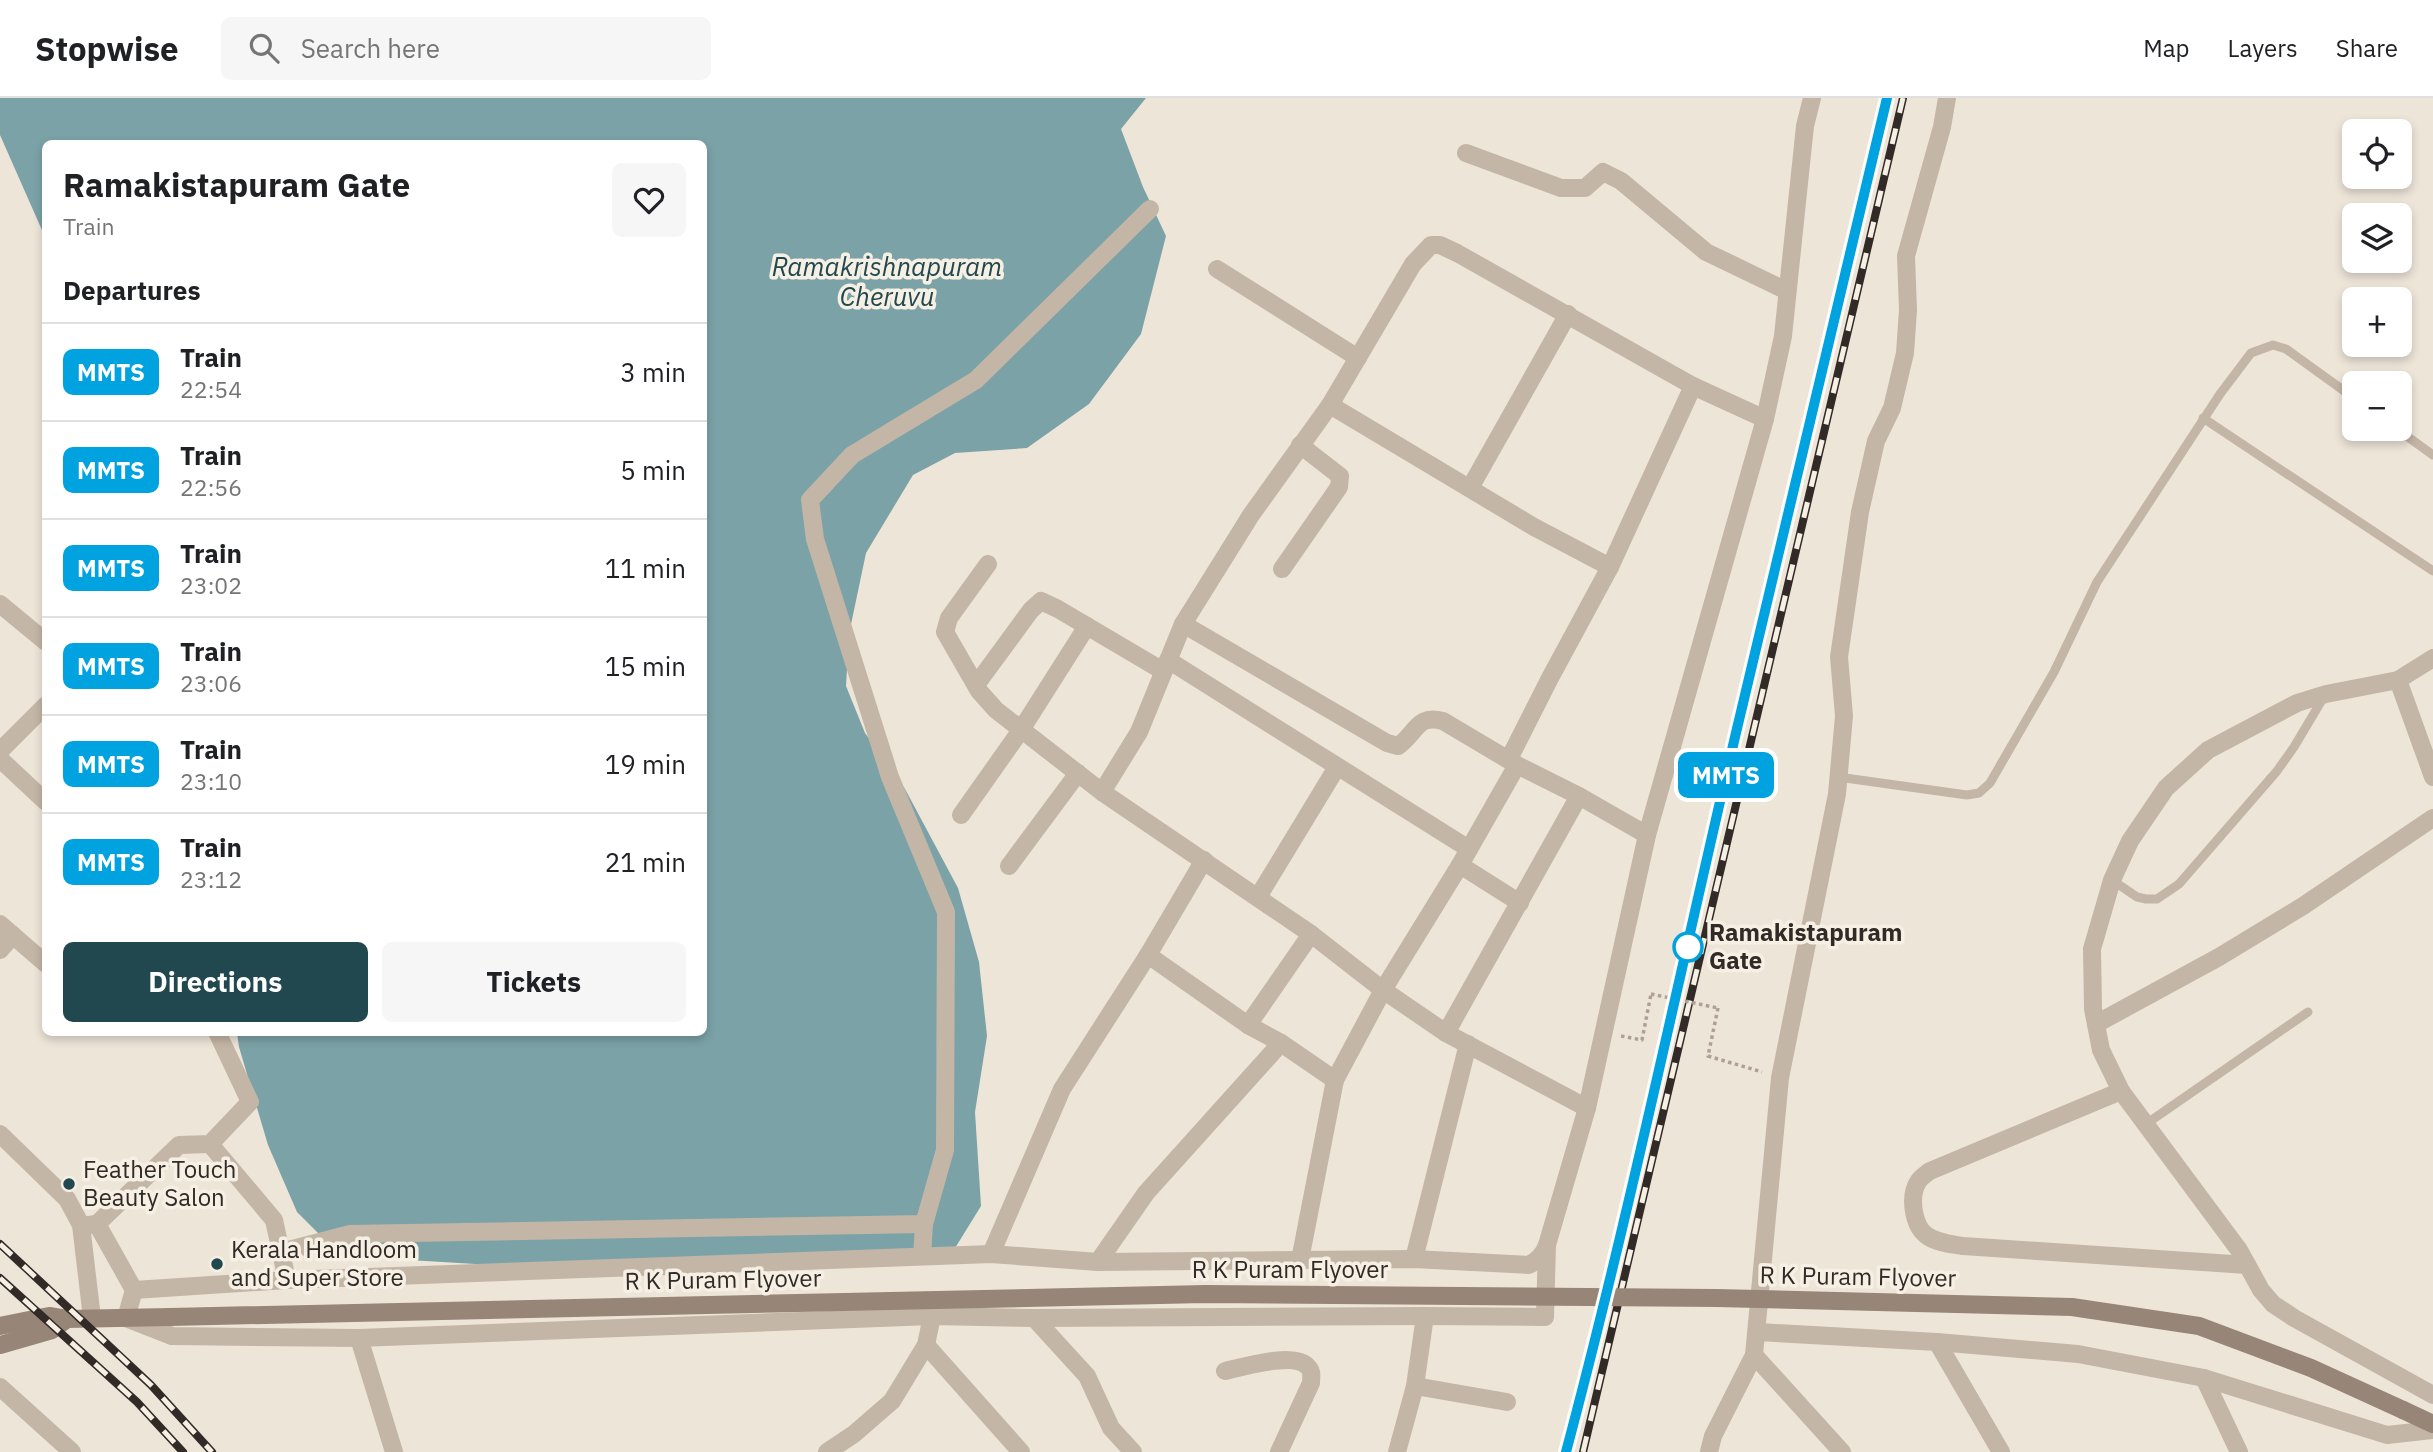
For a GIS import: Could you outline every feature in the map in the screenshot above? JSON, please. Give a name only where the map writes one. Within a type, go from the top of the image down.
[{"type":"main road","name":"R K Puram Flyover","points":[[0,1326],[49,1316],[67,1319],[126,1318],[1205,1294],[1716,1298],[2072,1307],[2199,1326],[2311,1368],[2433,1424]]},
{"type":"main road","points":[[0,1345],[52,1330],[67,1319]]},
{"type":"street","points":[[134,1290],[287,1280],[991,1254],[1098,1262],[1414,1259],[1529,1265],[1543,1254],[1547,1245],[1587,1108],[1647,835],[1765,419],[1783,336],[1805,126],[1812,98]]},
{"type":"street","points":[[1709,1452],[1713,1436],[1755,1355],[1780,1078],[1837,794],[1844,716],[1839,657],[1860,512],[1876,441],[1892,408],[1905,353],[1908,310],[1906,256],[1942,127],[1947,98]]},
{"type":"street","points":[[1466,153],[1561,188],[1585,188],[1603,172],[1621,181],[1706,252],[1787,291]]},
{"type":"street","points":[[922,1256],[924,1224],[945,1150],[946,912],[890,777],[815,539],[810,500],[852,455],[976,380],[1150,209]]},
{"type":"street","points":[[1102,792],[1139,732],[1183,624],[1251,514],[1329,405],[1413,264],[1431,245],[1440,245],[1457,253],[1693,386],[1765,419]]},
{"type":"street","points":[[1217,269],[1358,358]]},
{"type":"street","points":[[1470,488],[1568,314]]},
{"type":"street","points":[[1300,1260],[1335,1080],[1383,990],[1465,857],[1513,762],[1550,678],[1610,567],[1693,386]]},
{"type":"street","points":[[1329,405],[1534,527],[1610,567]]},
{"type":"street","points":[[1282,569],[1339,487],[1341,480],[1340,476],[1300,445]]},
{"type":"street","points":[[988,564],[949,618],[945,632],[976,685],[996,710],[1102,792],[1311,934],[1383,990],[1446,1033],[1587,1108]]},
{"type":"street","points":[[976,685],[1031,610],[1041,601],[1048,603],[1087,626],[1166,665],[1337,767],[1465,857],[1520,903]]},
{"type":"street","points":[[0,604],[42,639]]},
{"type":"street","points":[[1183,624],[1387,743],[1398,746],[1421,721],[1432,718],[1443,721],[1647,835]]},
{"type":"street","points":[[961,815],[1021,730],[1087,626]]},
{"type":"street","points":[[2433,658],[2398,680],[2326,694],[2297,703],[2208,750],[2166,788],[2130,841],[2112,880],[2092,949],[2093,1009],[2101,1050],[2122,1091],[2239,1250],[2261,1290],[2273,1304],[2294,1318],[2433,1395]]},
{"type":"street","points":[[2398,680],[2433,777]]},
{"type":"street","points":[[0,751],[42,709]]},
{"type":"street","points":[[0,759],[42,798]]},
{"type":"street","points":[[1258,897],[1337,767]]},
{"type":"street","points":[[1009,866],[1078,774]]},
{"type":"street","points":[[1446,1033],[1578,796]]},
{"type":"street","points":[[2096,1024],[2219,957],[2428,824]]},
{"type":"street","points":[[991,1254],[1062,1089],[1204,860]]},
{"type":"street","points":[[0,950],[6,930],[42,961]]},
{"type":"street","points":[[1248,1025],[1311,934]]},
{"type":"street","points":[[1147,955],[1248,1025],[1281,1043],[1335,1080]]},
{"type":"street","points":[[89,1225],[179,1145],[210,1144],[250,1102],[219,1036]]},
{"type":"street","points":[[1098,1262],[1146,1194],[1281,1043]]},
{"type":"street","points":[[1414,1259],[1468,1044]]},
{"type":"street","points":[[2122,1091],[1930,1171],[1918,1181],[1913,1193],[1921,1230],[1939,1242],[1963,1247],[2247,1265]]},
{"type":"street","points":[[0,1134],[67,1199],[89,1225],[134,1290]]},
{"type":"street","points":[[210,1144],[274,1220],[287,1280]]},
{"type":"street","points":[[281,1252],[350,1234],[924,1224]]},
{"type":"street","points":[[89,1225],[92,1318]]},
{"type":"street","points":[[134,1290],[126,1318],[172,1336],[359,1338],[932,1316],[1545,1317],[1547,1245]]},
{"type":"street","points":[[827,1452],[854,1434],[892,1401],[926,1345],[932,1316]]},
{"type":"street","points":[[1397,1452],[1415,1386],[1424,1316]]},
{"type":"street","points":[[1034,1318],[1087,1376],[1111,1428],[1133,1452]]},
{"type":"street","points":[[1758,1332],[1937,1342],[2078,1354],[2204,1378],[2387,1435],[2433,1430]]},
{"type":"street","points":[[359,1338],[394,1452]]},
{"type":"street","points":[[1937,1342],[2001,1452]]},
{"type":"street","points":[[926,1345],[1021,1452]]},
{"type":"street","points":[[1755,1355],[1842,1452]]},
{"type":"street","points":[[1225,1371],[1272,1361],[1298,1360],[1307,1365],[1311,1372],[1311,1383],[1279,1452]]},
{"type":"street","points":[[2204,1378],[2239,1452]]},
{"type":"street","points":[[1415,1386],[1507,1402]]},
{"type":"street","points":[[0,1387],[72,1452]]},
{"type":"lane","points":[[1838,777],[1967,795],[1979,793],[1990,783],[2054,672],[2097,582],[2203,418],[2251,353],[2273,345],[2286,349],[2342,389]]},
{"type":"lane","points":[[2203,418],[2433,571]]},
{"type":"lane","points":[[2412,440],[2433,455]]},
{"type":"lane","points":[[2112,880],[2137,897],[2146,899],[2157,899],[2179,884],[2277,771],[2326,694]]},
{"type":"lane","points":[[2146,1124],[2308,1012]]},
{"type":"path","points":[[1642,1040],[1651,994],[1718,1008],[1708,1056],[1780,1078]]},
{"type":"water","name":"Ramakrishnapuram Cheruvu","points":[[0,98],[1146,98],[1121,129],[1143,187],[1166,236],[1141,334],[1089,404],[1027,448],[955,453],[913,475],[866,553],[849,634],[846,686],[865,733],[905,789],[958,888],[979,962],[987,1036],[975,1112],[981,1206],[952,1253],[492,1265],[359,1257],[322,1237],[297,1212],[268,1145],[239,1047],[237,1036],[707,1036],[707,140],[42,140],[42,230],[0,135]]},
{"type":"railway","points":[[1566,1452],[1632,1185],[1887,98]]},
{"type":"railway","points":[[1583,1452],[1903,98]]},
{"type":"railway","points":[[0,1244],[151,1385],[212,1452]]},
{"type":"railway","points":[[0,1278],[137,1402],[183,1452]]},
{"type":"train","name":"MMTS","points":[[1566,1452],[1678,992],[1734,739],[1887,98]]},
{"type":"place","name":"Ramakistapuram Gate","points":[[1688,947]]},
{"type":"place","name":"Feather Touch Beauty Salon","points":[[69,1184]]},
{"type":"place","name":"Kerala Handloom and Super Store","points":[[217,1264]]}]
